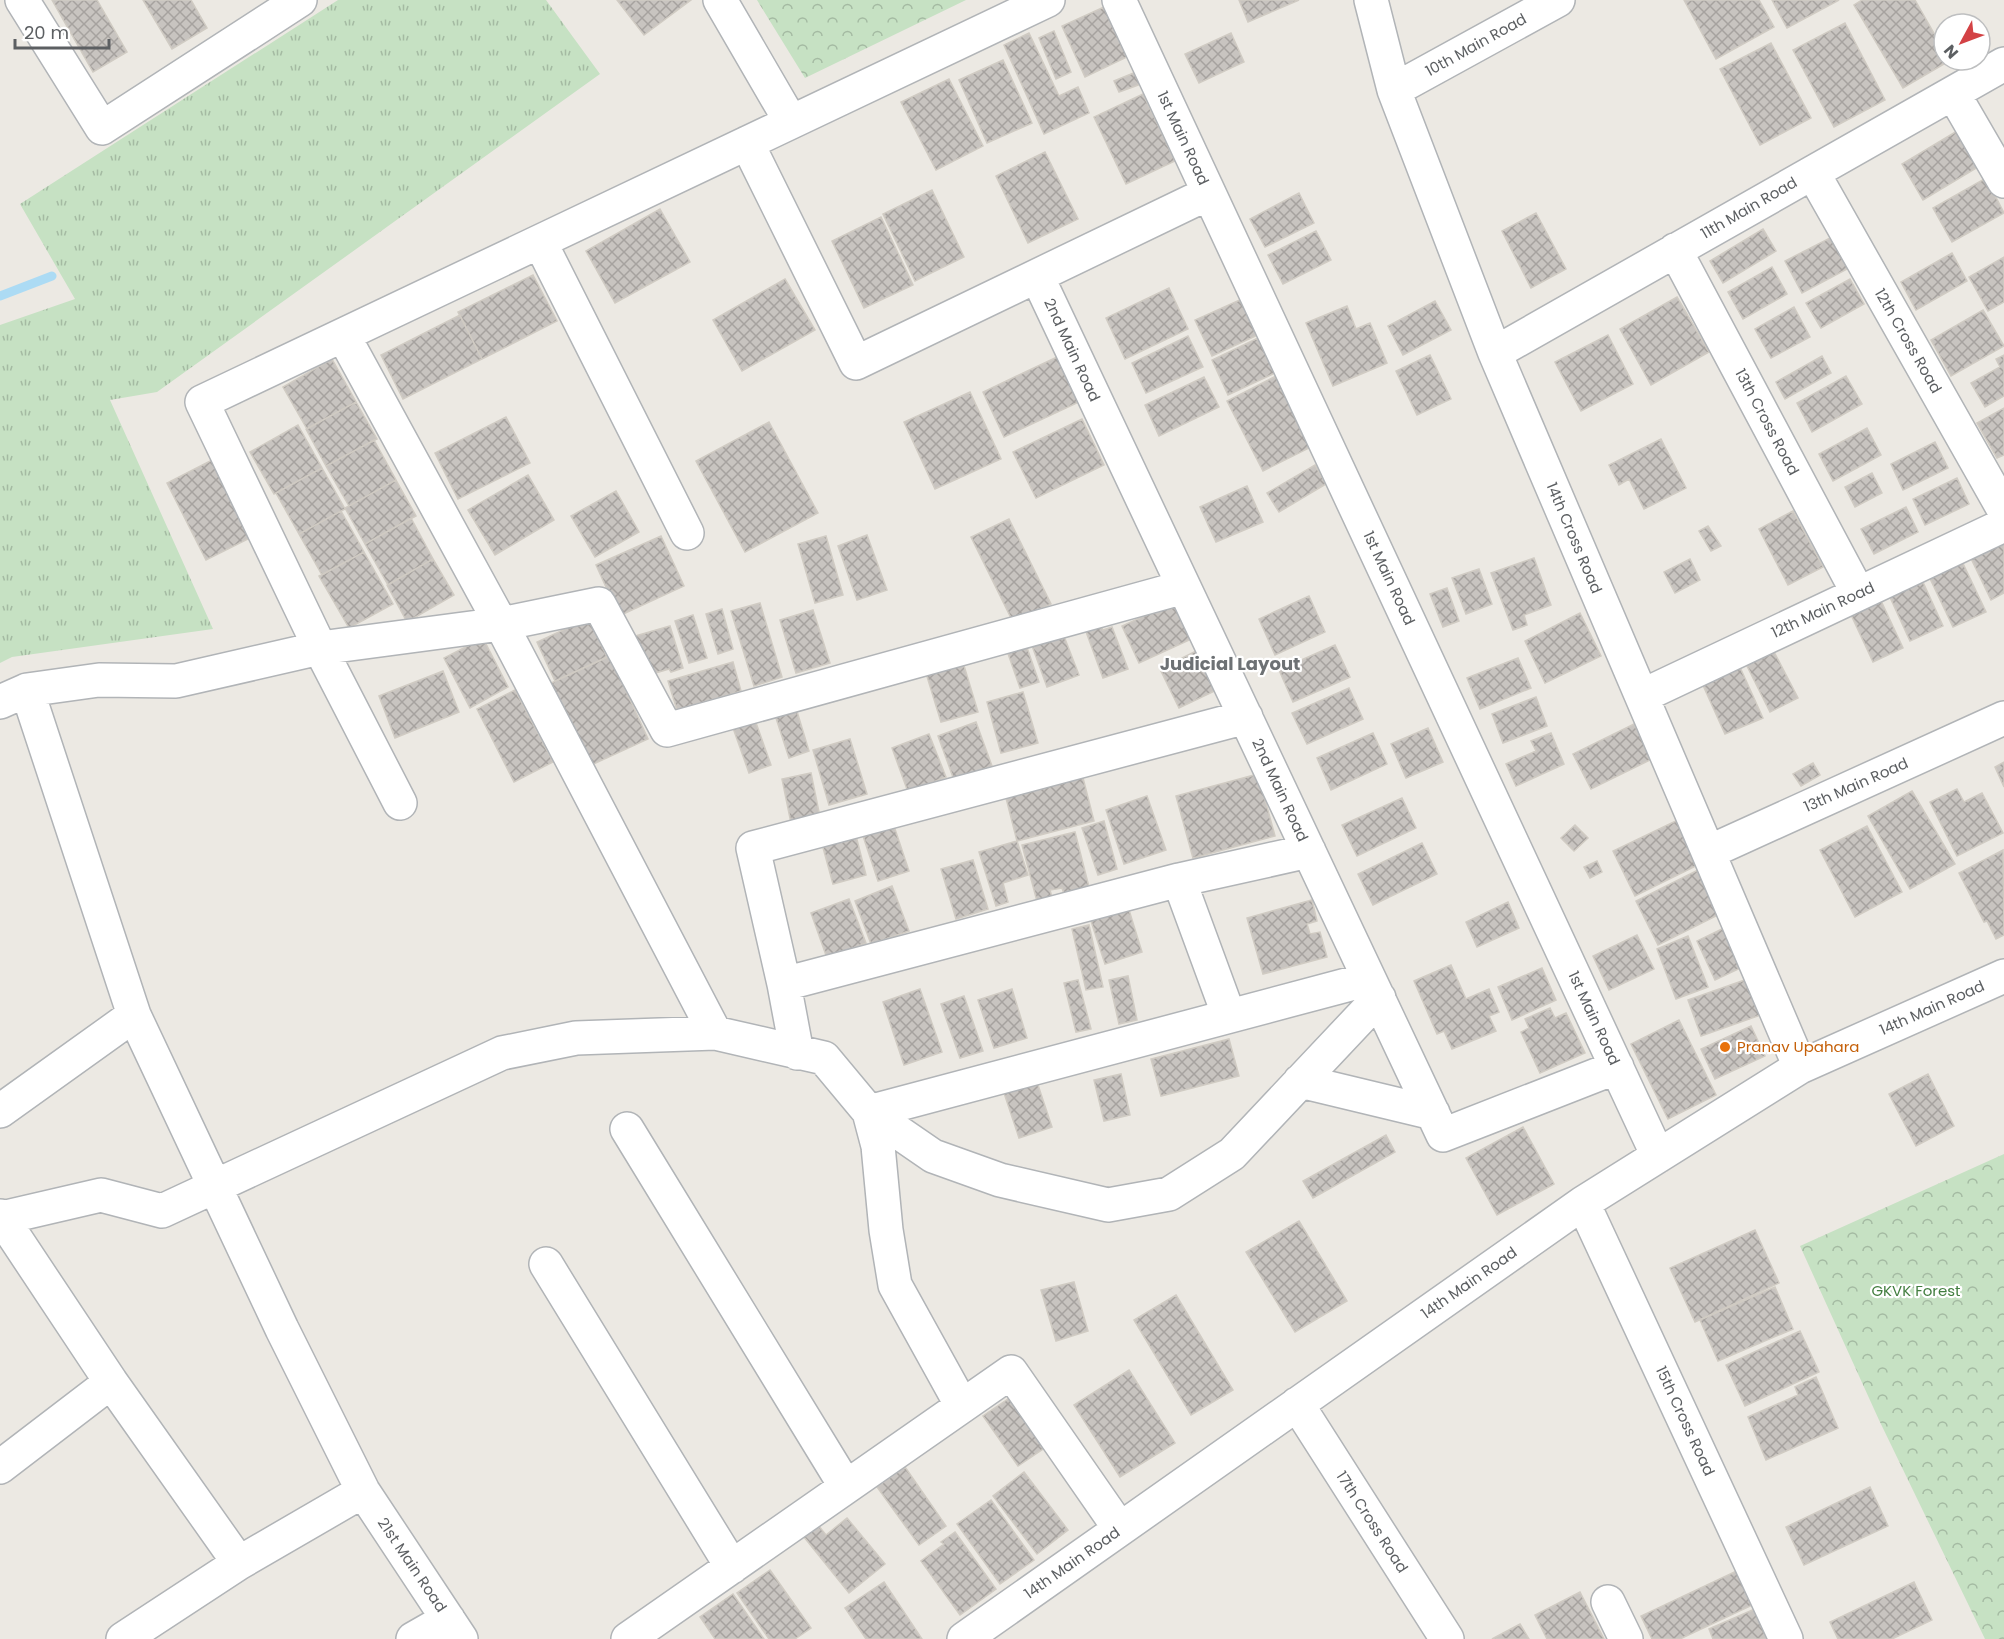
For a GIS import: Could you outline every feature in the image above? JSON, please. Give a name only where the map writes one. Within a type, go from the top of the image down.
[{"type":"street","points":[[22,0],[102,128],[300,0]]},
{"type":"street","points":[[720,0],[791,122]]},
{"type":"street","points":[[400,803],[320,648],[202,402],[1048,0]]},
{"type":"street","name":"1st Main Road","points":[[1119,0],[1658,1156]]},
{"type":"street","name":"14th Cross Road","points":[[1371,0],[1394,90],[1495,353],[1800,1067]]},
{"type":"street","name":"10th Main Road","points":[[1394,90],[1558,0]]},
{"type":"street","name":"11th Main Road","points":[[1495,353],[2004,64]]},
{"type":"street","points":[[1953,93],[2004,181]]},
{"type":"street","points":[[747,144],[856,363],[1209,193]]},
{"type":"street","name":"12th Cross Road","points":[[1812,172],[2004,510]]},
{"type":"street","points":[[540,242],[687,533]]},
{"type":"street","name":"13th Cross Road","points":[[1675,250],[1858,593]]},
{"type":"street","name":"2nd Main Road","points":[[1037,276],[1443,1135],[1617,1067]]},
{"type":"street","points":[[343,335],[501,624],[715,1033]]},
{"type":"street","name":"12th Main Road","points":[[1642,696],[2004,525]]},
{"type":"street","points":[[14,696],[99,680],[176,681],[320,648],[501,624],[599,604],[667,730],[1184,586]]},
{"type":"street","name":"21st Main Road","points":[[14,696],[134,1015],[282,1329],[363,1491],[454,1629]]},
{"type":"street","points":[[798,1053],[753,848],[1246,717]]},
{"type":"street","name":"13th Main Road","points":[[1709,852],[2004,718]]},
{"type":"street","points":[[784,984],[1179,880],[1309,851]]},
{"type":"street","points":[[1179,880],[1229,1016]]},
{"type":"street","name":"14th Main Road","points":[[964,1639],[1583,1203],[1800,1067],[2004,976]]},
{"type":"street","points":[[869,1112],[1229,1016],[1374,988]]},
{"type":"street","points":[[239,1563],[111,1382],[1,1217],[100,1195],[162,1211],[502,1053],[576,1038],[715,1033],[824,1058],[869,1112],[933,1156],[1000,1180],[1108,1205],[1169,1194],[1232,1154],[1300,1081],[1374,988]]},
{"type":"street","points":[[0,1111],[134,1015]]},
{"type":"street","points":[[1300,1081],[1433,1113]]},
{"type":"street","points":[[869,1112],[878,1146],[894,1285],[962,1406]]},
{"type":"street","points":[[627,1129],[846,1487]]},
{"type":"street","name":"15th Cross Road","points":[[1583,1203],[1786,1639]]},
{"type":"street","points":[[546,1264],[732,1567]]},
{"type":"street","points":[[628,1639],[1011,1372],[1120,1529]]},
{"type":"street","points":[[0,1467],[111,1382]]},
{"type":"street","name":"17th Cross Road","points":[[1297,1404],[1447,1639]]},
{"type":"street","points":[[123,1639],[239,1563],[363,1491]]},
{"type":"street","points":[[1608,1602],[1626,1639]]},
{"type":"street","points":[[413,1639],[454,1629]]},
{"type":"green space","points":[[338,0],[546,0],[600,74],[157,392],[110,400],[213,629],[12,657],[0,663],[0,325],[75,299],[20,204]]},
{"type":"green space","points":[[757,0],[966,0],[805,78]]},
{"type":"green space","name":"GKVK Forest","points":[[2004,1154],[2004,1639],[1985,1639],[1879,1420],[1800,1246]]},
{"type":"building","points":[[52,0],[97,0],[127,52],[93,72]]},
{"type":"building","points":[[143,0],[191,0],[207,28],[172,49]]},
{"type":"building","points":[[617,0],[691,0],[644,35]]},
{"type":"building","points":[[1239,0],[1299,0],[1248,22]]},
{"type":"building","points":[[1684,0],[1759,0],[1774,27],[1716,59]]},
{"type":"building","points":[[1772,0],[1839,0],[1787,28]]},
{"type":"building","points":[[1862,0],[1915,0],[1932,30],[1932,71],[1903,88],[1854,5]]},
{"type":"building","points":[[1104,7],[1127,57],[1085,77],[1062,26]]},
{"type":"building","points":[[1845,23],[1885,100],[1834,127],[1793,50]]},
{"type":"building","points":[[1054,31],[1071,72],[1056,79],[1039,38]]},
{"type":"building","points":[[1029,33],[1059,96],[1078,87],[1089,113],[1044,134],[1004,45]]},
{"type":"building","points":[[1231,33],[1244,62],[1199,83],[1185,54]]},
{"type":"building","points":[[1771,43],[1811,118],[1760,145],[1720,69]]},
{"type":"building","points":[[1003,60],[1032,123],[987,143],[959,80]]},
{"type":"building","points":[[1136,72],[1141,84],[1119,92],[1114,81]]},
{"type":"building","points":[[949,79],[983,146],[936,170],[901,102]]},
{"type":"building","points":[[1143,94],[1175,161],[1126,184],[1094,117]]},
{"type":"building","points":[[1957,131],[1978,167],[1923,200],[1902,164]]},
{"type":"building","points":[[1045,152],[1078,219],[1028,243],[996,176]]},
{"type":"building","points":[[1986,178],[2004,213],[1952,242],[1933,208]]},
{"type":"building","points":[[932,190],[964,257],[915,281],[883,214]]},
{"type":"building","points":[[1299,193],[1314,223],[1265,247],[1250,219]]},
{"type":"building","points":[[660,209],[690,262],[615,303],[586,251]]},
{"type":"building","points":[[1536,213],[1566,269],[1531,288],[1502,231]]},
{"type":"building","points":[[881,217],[913,285],[864,308],[832,241]]},
{"type":"building","points":[[1763,229],[1776,251],[1723,283],[1710,261]]},
{"type":"building","points":[[1316,231],[1331,260],[1283,284],[1268,255]]},
{"type":"building","points":[[1832,237],[1849,268],[1802,293],[1785,261]]},
{"type":"building","points":[[1952,253],[1967,281],[1916,310],[1901,282]]},
{"type":"building","points":[[2004,257],[2004,302],[1988,311],[1969,277]]},
{"type":"building","points":[[1772,267],[1787,294],[1743,319],[1728,292]]},
{"type":"building","points":[[533,275],[557,321],[482,359],[458,312]]},
{"type":"building","points":[[785,279],[815,330],[742,371],[713,320]]},
{"type":"building","points":[[1850,279],[1864,304],[1821,328],[1806,303]]},
{"type":"building","points":[[1169,288],[1188,329],[1125,359],[1106,318]]},
{"type":"building","points":[[1677,297],[1709,352],[1651,385],[1620,329]]},
{"type":"building","points":[[1242,299],[1258,335],[1212,356],[1195,320]]},
{"type":"building","points":[[1435,301],[1451,330],[1403,355],[1388,326]]},
{"type":"building","points":[[1347,306],[1356,329],[1370,323],[1387,363],[1333,386],[1306,323]]},
{"type":"building","points":[[1794,307],[1810,337],[1771,358],[1755,329]]},
{"type":"building","points":[[1983,310],[2004,346],[1951,376],[1931,340]]},
{"type":"building","points":[[460,315],[482,359],[403,399],[381,355]]},
{"type":"building","points":[[1608,335],[1633,384],[1581,411],[1555,362]]},
{"type":"building","points":[[1188,336],[1203,367],[1146,393],[1132,363]]},
{"type":"building","points":[[1258,338],[1275,373],[1228,395],[1212,360]]},
{"type":"building","points":[[1430,355],[1451,399],[1417,415],[1396,371]]},
{"type":"building","points":[[2004,355],[2004,396],[1985,407],[1971,383],[2000,367],[1996,359]]},
{"type":"building","points":[[1822,356],[1831,373],[1785,399],[1776,382]]},
{"type":"building","points":[[1057,357],[1079,402],[1004,437],[983,392]]},
{"type":"building","points":[[332,359],[356,402],[307,429],[283,387]]},
{"type":"building","points":[[1278,375],[1315,445],[1263,471],[1227,401]]},
{"type":"building","points":[[1846,376],[1862,404],[1812,432],[1797,403]]},
{"type":"building","points":[[1204,377],[1219,407],[1159,436],[1145,405]]},
{"type":"building","points":[[970,392],[1001,459],[935,489],[904,422]]},
{"type":"building","points":[[356,402],[377,439],[326,466],[306,429]]},
{"type":"building","points":[[2004,408],[2004,455],[1997,458],[1977,423]]},
{"type":"building","points":[[506,417],[530,463],[458,499],[435,453]]},
{"type":"building","points":[[1082,419],[1104,465],[1036,498],[1013,452]]},
{"type":"building","points":[[769,422],[818,513],[745,552],[696,461]]},
{"type":"building","points":[[298,425],[322,468],[274,494],[250,452]]},
{"type":"building","points":[[1867,428],[1881,455],[1833,481],[1819,454]]},
{"type":"building","points":[[1661,439],[1686,488],[1644,509],[1629,479],[1619,485],[1609,465]]},
{"type":"building","points":[[374,440],[396,480],[349,506],[326,466]]},
{"type":"building","points":[[1935,442],[1948,468],[1903,490],[1891,464]]},
{"type":"building","points":[[216,458],[256,535],[206,560],[167,483]]},
{"type":"building","points":[[1315,465],[1326,484],[1279,512],[1267,493]]},
{"type":"building","points":[[322,468],[345,509],[299,534],[276,493]]},
{"type":"building","points":[[1872,473],[1882,493],[1855,507],[1845,487]]},
{"type":"building","points":[[528,475],[554,520],[495,555],[468,510]]},
{"type":"building","points":[[1957,478],[1969,504],[1925,525],[1913,499]]},
{"type":"building","points":[[396,480],[416,516],[365,544],[345,508]]},
{"type":"building","points":[[1247,486],[1263,522],[1216,542],[1200,507]]},
{"type":"building","points":[[616,491],[639,532],[595,557],[571,516]]},
{"type":"building","points":[[1906,507],[1918,532],[1874,554],[1861,529]]},
{"type":"building","points":[[341,511],[364,552],[322,575],[299,534]]},
{"type":"building","points":[[1793,511],[1823,567],[1788,585],[1759,529]]},
{"type":"building","points":[[411,518],[433,559],[388,585],[365,544]]},
{"type":"building","points":[[1009,519],[1051,604],[1013,622],[971,537]]},
{"type":"building","points":[[1708,526],[1721,546],[1711,551],[1699,531]]},
{"type":"building","points":[[1998,533],[2004,544],[2004,593],[1991,600],[1966,548]]},
{"type":"building","points":[[867,535],[887,590],[857,600],[838,546]]},
{"type":"building","points":[[661,536],[684,586],[619,616],[596,565]]},
{"type":"building","points":[[826,536],[843,595],[815,603],[798,544]]},
{"type":"building","points":[[364,552],[393,604],[349,628],[319,576]]},
{"type":"building","points":[[1959,555],[1986,612],[1953,627],[1926,570]]},
{"type":"building","points":[[1534,558],[1551,605],[1524,615],[1527,625],[1513,630],[1491,573]]},
{"type":"building","points":[[433,559],[454,595],[407,622],[387,585]]},
{"type":"building","points":[[1690,559],[1700,580],[1675,593],[1664,572]]},
{"type":"building","points":[[1479,569],[1492,604],[1466,614],[1452,578]]},
{"type":"building","points":[[1917,569],[1943,626],[1910,641],[1884,584]]},
{"type":"building","points":[[1447,588],[1459,621],[1443,627],[1430,594]]},
{"type":"building","points":[[1876,590],[1903,648],[1873,662],[1846,604]]},
{"type":"building","points":[[1309,596],[1325,632],[1275,655],[1259,619]]},
{"type":"building","points":[[1179,600],[1196,637],[1139,663],[1122,626]]},
{"type":"building","points":[[760,603],[782,677],[754,686],[731,611]]},
{"type":"building","points":[[722,609],[733,649],[718,654],[706,614]]},
{"type":"building","points":[[813,610],[830,663],[796,673],[780,620]]},
{"type":"building","points":[[1580,613],[1601,656],[1545,683],[1525,641]]},
{"type":"building","points":[[693,615],[707,658],[689,663],[675,621]]},
{"type":"building","points":[[589,618],[607,657],[555,681],[537,642]]},
{"type":"building","points":[[1100,623],[1103,630],[1112,627],[1128,669],[1103,678],[1085,629]]},
{"type":"building","points":[[670,626],[683,668],[652,674],[632,637]]},
{"type":"building","points":[[1062,631],[1079,675],[1047,687],[1031,643]]},
{"type":"building","points":[[483,638],[508,687],[470,708],[444,658]]},
{"type":"building","points":[[1024,639],[1039,682],[1020,688],[1005,645]]},
{"type":"building","points":[[1335,645],[1350,677],[1293,702],[1279,670]]},
{"type":"building","points":[[1771,646],[1798,698],[1770,712],[1744,660]]},
{"type":"building","points":[[1202,648],[1221,688],[1179,708],[1160,669]]},
{"type":"building","points":[[610,656],[648,739],[587,767],[549,684]]},
{"type":"building","points":[[1518,658],[1531,688],[1480,709],[1467,678]]},
{"type":"building","points":[[962,659],[978,712],[941,722],[925,670]]},
{"type":"building","points":[[733,662],[741,691],[677,710],[668,681]]},
{"type":"building","points":[[1739,665],[1763,718],[1725,734],[1701,681]]},
{"type":"building","points":[[443,671],[459,712],[395,738],[379,696]]},
{"type":"building","points":[[1349,688],[1363,719],[1307,744],[1292,713]]},
{"type":"building","points":[[515,690],[553,762],[514,782],[477,709]]},
{"type":"building","points":[[1023,692],[1038,743],[1001,753],[987,702]]},
{"type":"building","points":[[1536,697],[1547,726],[1503,743],[1492,714]]},
{"type":"building","points":[[796,708],[809,751],[789,758],[775,715]]},
{"type":"building","points":[[755,720],[771,765],[749,773],[733,728]]},
{"type":"building","points":[[976,722],[992,766],[954,780],[938,736]]},
{"type":"building","points":[[1634,724],[1652,759],[1591,789],[1573,754]]},
{"type":"building","points":[[1428,728],[1443,762],[1406,778],[1391,744]]},
{"type":"building","points":[[1373,733],[1387,764],[1331,790],[1317,758]]},
{"type":"building","points":[[1551,733],[1564,764],[1516,786],[1506,764],[1536,751],[1531,741]]},
{"type":"building","points":[[929,734],[946,777],[908,792],[892,748]]},
{"type":"building","points":[[850,739],[867,794],[829,805],[813,750]]},
{"type":"building","points":[[2004,762],[2004,787],[1995,767]]},
{"type":"building","points":[[1813,763],[1820,775],[1801,786],[1793,774]]},
{"type":"building","points":[[811,773],[820,817],[791,823],[782,779]]},
{"type":"building","points":[[1082,774],[1094,821],[1017,841],[1005,794]]},
{"type":"building","points":[[1258,774],[1275,836],[1193,858],[1176,796]]},
{"type":"building","points":[[1957,789],[1964,802],[1982,793],[2003,833],[1957,856],[1930,802]]},
{"type":"building","points":[[1912,791],[1955,864],[1910,889],[1868,816]]},
{"type":"building","points":[[1147,796],[1166,850],[1124,864],[1106,810]]},
{"type":"building","points":[[1402,798],[1416,828],[1357,856],[1342,825]]},
{"type":"building","points":[[1682,818],[1704,862],[1635,896],[1613,851]]},
{"type":"building","points":[[892,820],[909,871],[878,881],[861,830]]},
{"type":"building","points":[[1104,821],[1117,869],[1098,875],[1082,828]]},
{"type":"building","points":[[853,824],[866,875],[833,884],[819,833]]},
{"type":"building","points":[[1575,825],[1588,838],[1574,851],[1561,838]]},
{"type":"building","points":[[1867,826],[1902,892],[1855,917],[1820,850]]},
{"type":"building","points":[[1075,832],[1090,891],[1065,897],[1062,888],[1050,890],[1053,901],[1038,905],[1022,845]]},
{"type":"building","points":[[1017,841],[1028,875],[1003,883],[1008,902],[996,906],[979,852]]},
{"type":"building","points":[[1422,843],[1437,874],[1373,905],[1358,874]]},
{"type":"building","points":[[2003,850],[2004,935],[1996,939],[1987,921],[1984,922],[1959,873]]},
{"type":"building","points":[[973,860],[988,909],[956,919],[941,869]]},
{"type":"building","points":[[1597,861],[1602,872],[1590,878],[1584,867]]},
{"type":"building","points":[[1704,867],[1726,911],[1658,945],[1636,901]]},
{"type":"building","points":[[892,886],[909,931],[871,944],[855,901]]},
{"type":"building","points":[[1125,897],[1142,952],[1105,964],[1087,909]]},
{"type":"building","points":[[849,899],[866,943],[827,958],[811,913]]},
{"type":"building","points":[[1312,900],[1317,921],[1307,924],[1310,934],[1320,932],[1327,957],[1263,974],[1247,918]]},
{"type":"building","points":[[1508,902],[1519,928],[1477,947],[1466,922]]},
{"type":"building","points":[[1089,925],[1103,987],[1086,990],[1072,929]]},
{"type":"building","points":[[1728,926],[1747,965],[1715,980],[1697,941]]},
{"type":"building","points":[[1637,935],[1654,969],[1609,990],[1593,956]]},
{"type":"building","points":[[1688,936],[1708,987],[1676,999],[1657,949]]},
{"type":"building","points":[[1451,965],[1466,999],[1489,989],[1499,1012],[1489,1016],[1496,1031],[1452,1049],[1444,1031],[1437,1034],[1414,981]]},
{"type":"building","points":[[1542,968],[1556,1000],[1512,1020],[1498,987]]},
{"type":"building","points":[[1128,976],[1137,1020],[1119,1024],[1109,980]]},
{"type":"building","points":[[1756,976],[1769,1012],[1701,1036],[1688,1000]]},
{"type":"building","points":[[1078,980],[1091,1029],[1076,1032],[1064,983]]},
{"type":"building","points":[[920,989],[942,1052],[904,1065],[883,1002]]},
{"type":"building","points":[[1012,989],[1027,1038],[994,1048],[978,1000]]},
{"type":"building","points":[[964,996],[983,1051],[960,1058],[941,1004]]},
{"type":"building","points":[[1550,1008],[1555,1018],[1566,1013],[1585,1053],[1540,1073],[1521,1032],[1529,1028],[1525,1019]]},
{"type":"building","points":[[1679,1020],[1716,1095],[1668,1119],[1631,1044]]},
{"type":"building","points":[[1751,1026],[1765,1056],[1715,1079],[1701,1049]]},
{"type":"building","points":[[1229,1039],[1239,1076],[1161,1096],[1151,1059]]},
{"type":"building","points":[[1121,1074],[1130,1115],[1104,1121],[1094,1080]]},
{"type":"building","points":[[1928,1074],[1954,1126],[1916,1146],[1889,1094]]},
{"type":"building","points":[[1036,1079],[1052,1127],[1019,1138],[1003,1090]]},
{"type":"building","points":[[1523,1127],[1554,1184],[1497,1215],[1466,1158]]},
{"type":"building","points":[[1386,1135],[1395,1152],[1313,1198],[1303,1181]]},
{"type":"building","points":[[1299,1221],[1347,1301],[1295,1332],[1246,1252]]},
{"type":"building","points":[[1755,1230],[1779,1283],[1695,1322],[1670,1268]]},
{"type":"building","points":[[1074,1282],[1088,1331],[1056,1341],[1041,1290]]},
{"type":"building","points":[[1775,1287],[1793,1329],[1718,1361],[1700,1320]]},
{"type":"building","points":[[1176,1295],[1233,1390],[1191,1415],[1134,1320]]},
{"type":"building","points":[[1800,1331],[1819,1372],[1745,1406],[1726,1365]]},
{"type":"building","points":[[1129,1370],[1175,1443],[1120,1477],[1074,1405]]},
{"type":"building","points":[[1816,1377],[1838,1428],[1766,1460],[1748,1417],[1798,1395],[1795,1387]]},
{"type":"building","points":[[1014,1395],[1049,1445],[1018,1466],[983,1416]]},
{"type":"building","points":[[905,1467],[946,1526],[919,1545],[877,1487]]},
{"type":"building","points":[[1024,1472],[1068,1530],[1037,1554],[993,1496]]},
{"type":"building","points":[[1870,1487],[1888,1526],[1804,1565],[1786,1527]]},
{"type":"building","points":[[991,1500],[1034,1560],[1000,1584],[957,1524]]},
{"type":"building","points":[[847,1518],[885,1564],[849,1593],[804,1537],[818,1525],[826,1535]]},
{"type":"building","points":[[955,1532],[996,1589],[960,1615],[921,1561],[944,1544],[941,1542]]},
{"type":"building","points":[[1745,1567],[1761,1601],[1680,1639],[1652,1639],[1641,1616]]},
{"type":"building","points":[[770,1570],[811,1628],[795,1639],[769,1639],[737,1593]]},
{"type":"building","points":[[884,1582],[922,1639],[866,1639],[845,1608]]},
{"type":"building","points":[[1914,1582],[1932,1620],[1892,1639],[1838,1639],[1830,1622]]},
{"type":"building","points":[[1580,1592],[1604,1639],[1547,1639],[1535,1615]]},
{"type":"building","points":[[733,1594],[764,1639],[715,1639],[700,1617]]},
{"type":"building","points":[[1757,1608],[1770,1639],[1713,1639],[1709,1629]]},
{"type":"building","points":[[1520,1624],[1529,1639],[1492,1639]]},
{"type":"waterway","points":[[0,296],[52,276]]},
{"type":"place","name":"Pranav Upahara","points":[[1725,1047]]},
{"type":"district","name":"Judicial Layout","points":[[1230,664]]}]
